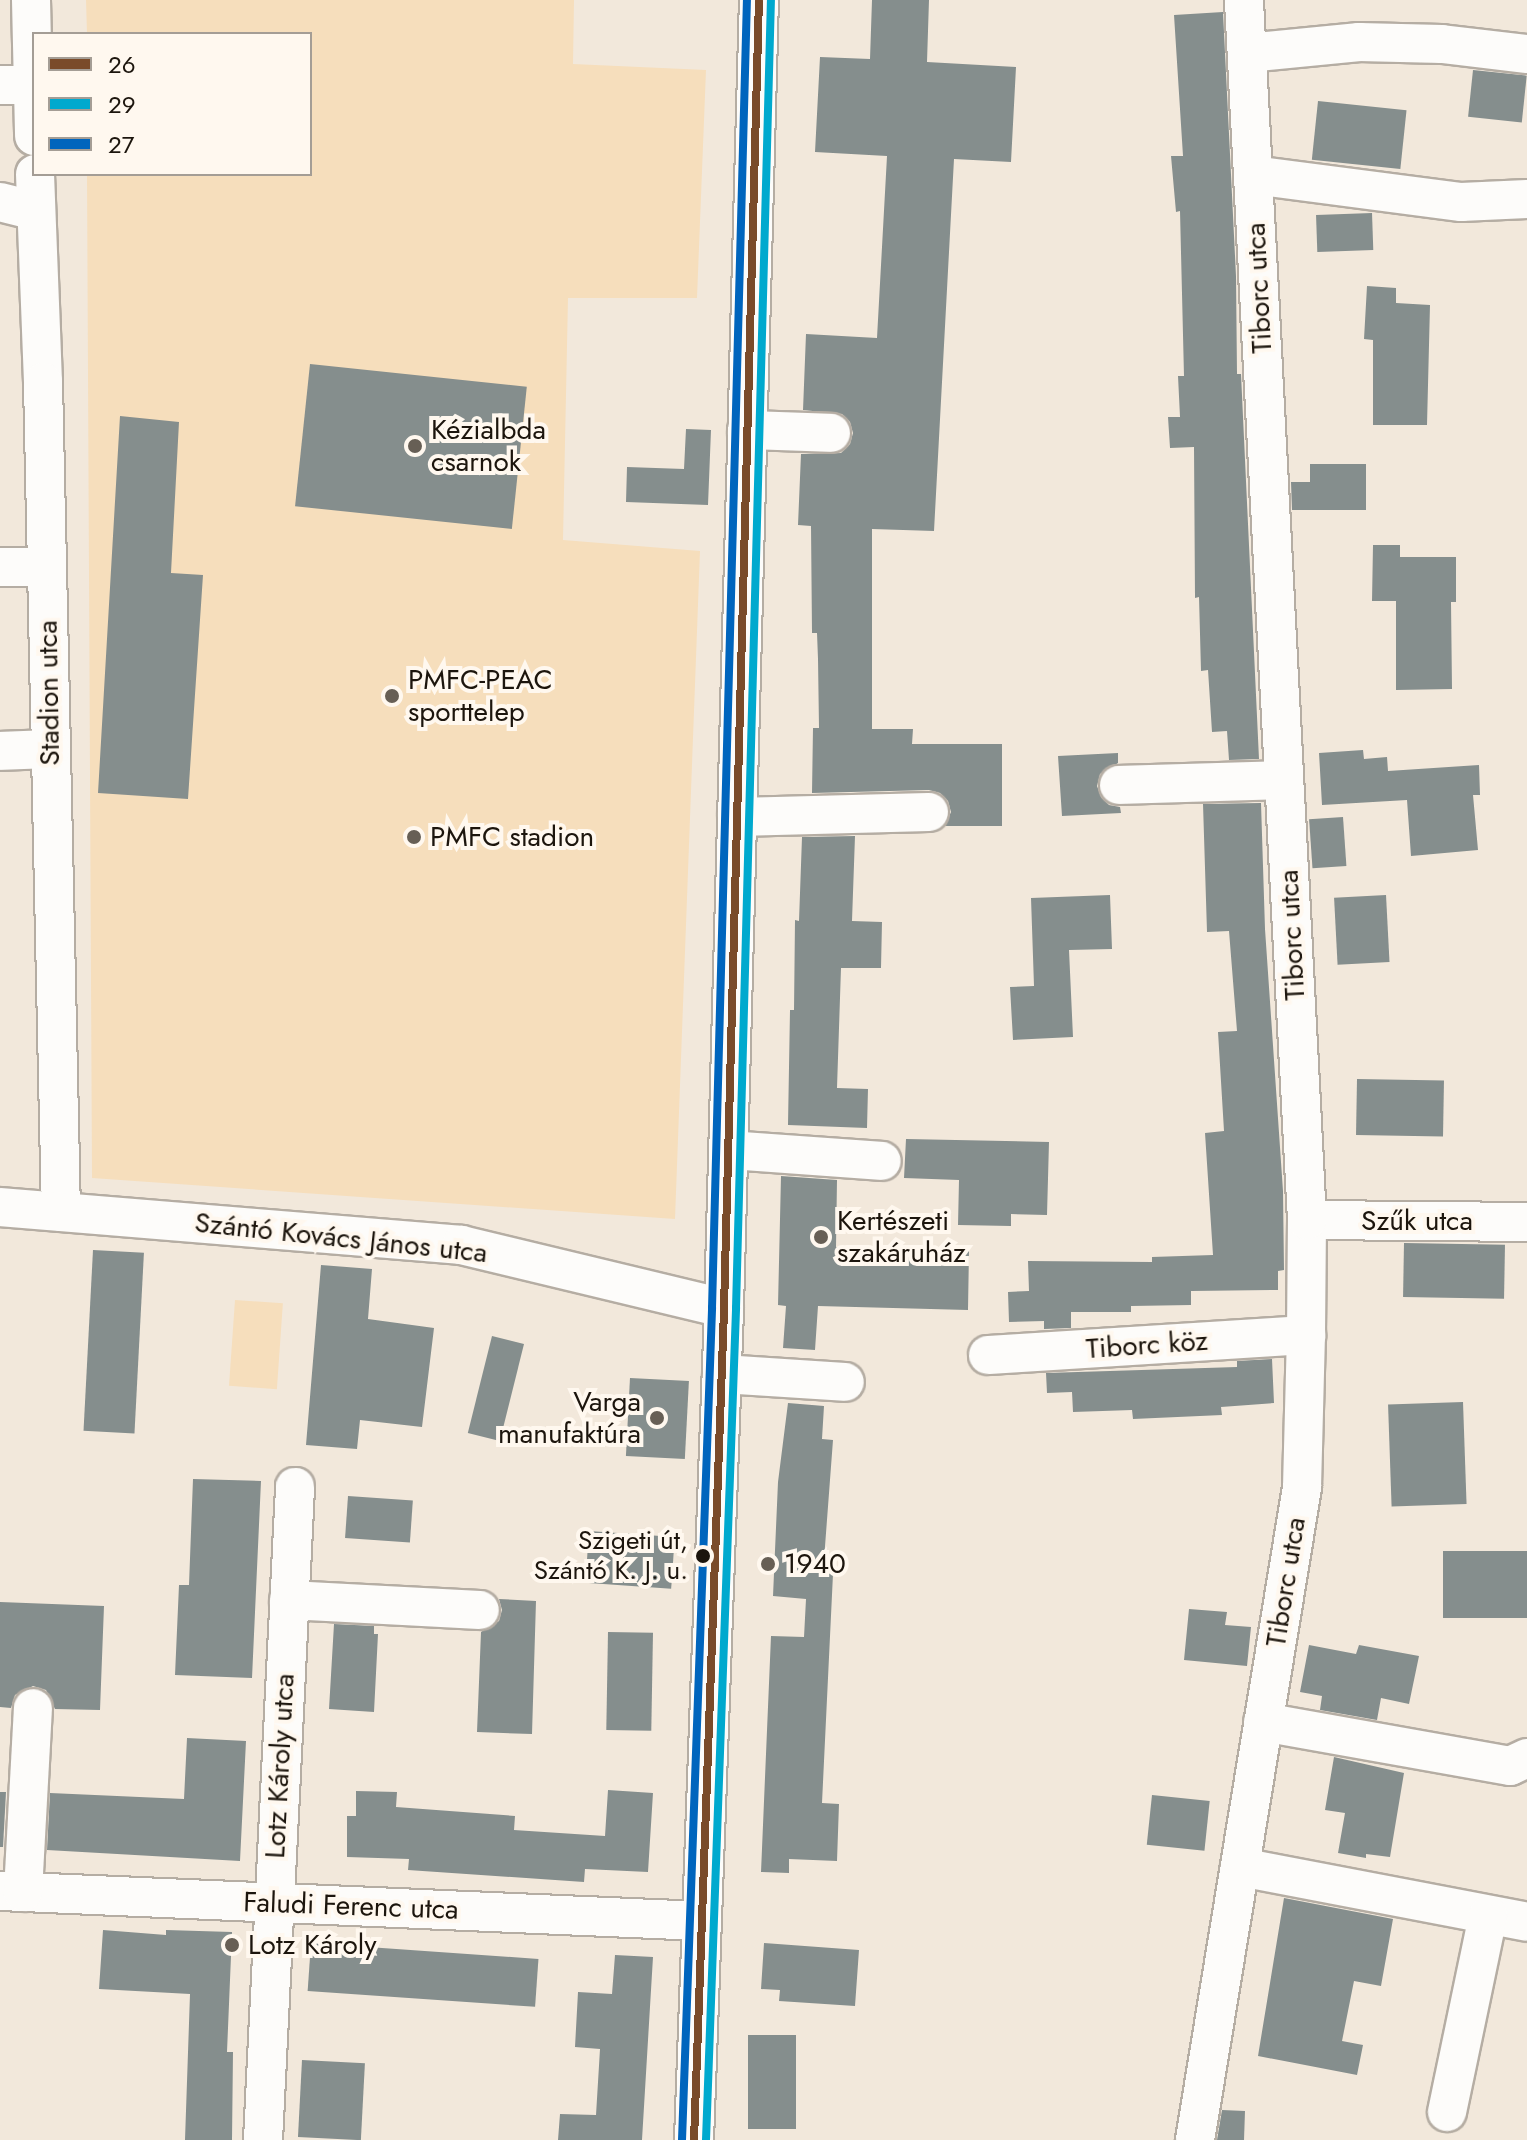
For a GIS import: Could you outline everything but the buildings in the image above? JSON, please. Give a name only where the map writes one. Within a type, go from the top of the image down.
[{"type":"street","points":[[31,0],[32,42]]},
{"type":"street","points":[[694,2140],[729,1150],[759,0]]},
{"type":"street","name":"Tiborc utca","points":[[1195,2140],[1302,1487],[1306,1335],[1307,1220],[1244,0]]},
{"type":"street","points":[[1247,53],[1359,42],[1442,44],[1527,54]]},
{"type":"street","points":[[0,85],[32,85]]},
{"type":"street","points":[[1253,175],[1461,202],[1527,199]]},
{"type":"street","name":"Stadion utca","points":[[21,191],[46,567],[61,1212]]},
{"type":"street","points":[[747,430],[831,433]]},
{"type":"street","points":[[0,567],[46,567]]},
{"type":"street","points":[[0,751],[50,749]]},
{"type":"street","points":[[1119,785],[1284,780]]},
{"type":"street","points":[[737,817],[929,812]]},
{"type":"street","points":[[729,1150],[882,1161]]},
{"type":"street","name":"Szántó Kovács János utca","points":[[0,1207],[461,1245],[724,1308]]},
{"type":"street","name":"Szűk utca","points":[[1307,1220],[1527,1222]]},
{"type":"street","name":"Tiborc köz","points":[[988,1355],[1306,1335]]},
{"type":"street","points":[[722,1374],[845,1382]]},
{"type":"street","name":"Lotz Károly utca","points":[[263,2140],[272,1903],[295,1487]]},
{"type":"street","points":[[289,1600],[480,1610]]},
{"type":"street","points":[[12,1892],[33,1708]]},
{"type":"street","points":[[1263,1722],[1510,1766],[1527,1758]]},
{"type":"street","points":[[1240,1867],[1527,1922]]},
{"type":"street","name":"Faludi Ferenc utca","points":[[12,1892],[701,1921]]},
{"type":"street","points":[[1447,2112],[1488,1915]]},
{"type":"shaded area","name":"PMFC-PEAC sporttelep","points":[[86,0],[574,0],[573,64],[706,70],[697,298],[568,298],[563,540],[700,551],[675,1219],[92,1178],[87,176],[312,176],[312,32],[87,32]]},
{"type":"shaded area","points":[[235,1300],[283,1303],[277,1389],[229,1386]]},
{"type":"transit line","name":"27","points":[[682,2140],[712,1308],[747,0]]},
{"type":"transit line","name":"26","points":[[694,2140],[724,1308],[759,0]]},
{"type":"transit line","name":"29","points":[[706,2140],[736,1308],[771,0]]},
{"type":"place","name":"Kézialbda csarnok","points":[[415,446]]},
{"type":"place","name":"PMFC-PEAC sporttelep","points":[[392,696]]},
{"type":"place","name":"PMFC stadion","points":[[414,837]]},
{"type":"place","name":"Kertészeti szakáruház","points":[[821,1237]]},
{"type":"place","name":"Varga manufaktúra","points":[[657,1418]]},
{"type":"place","name":"Szigeti út, Szántó K. J. u.","points":[[703,1556]]},
{"type":"place","name":"1940","points":[[768,1564]]},
{"type":"place","name":"Lotz Károly","points":[[232,1945]]}]
